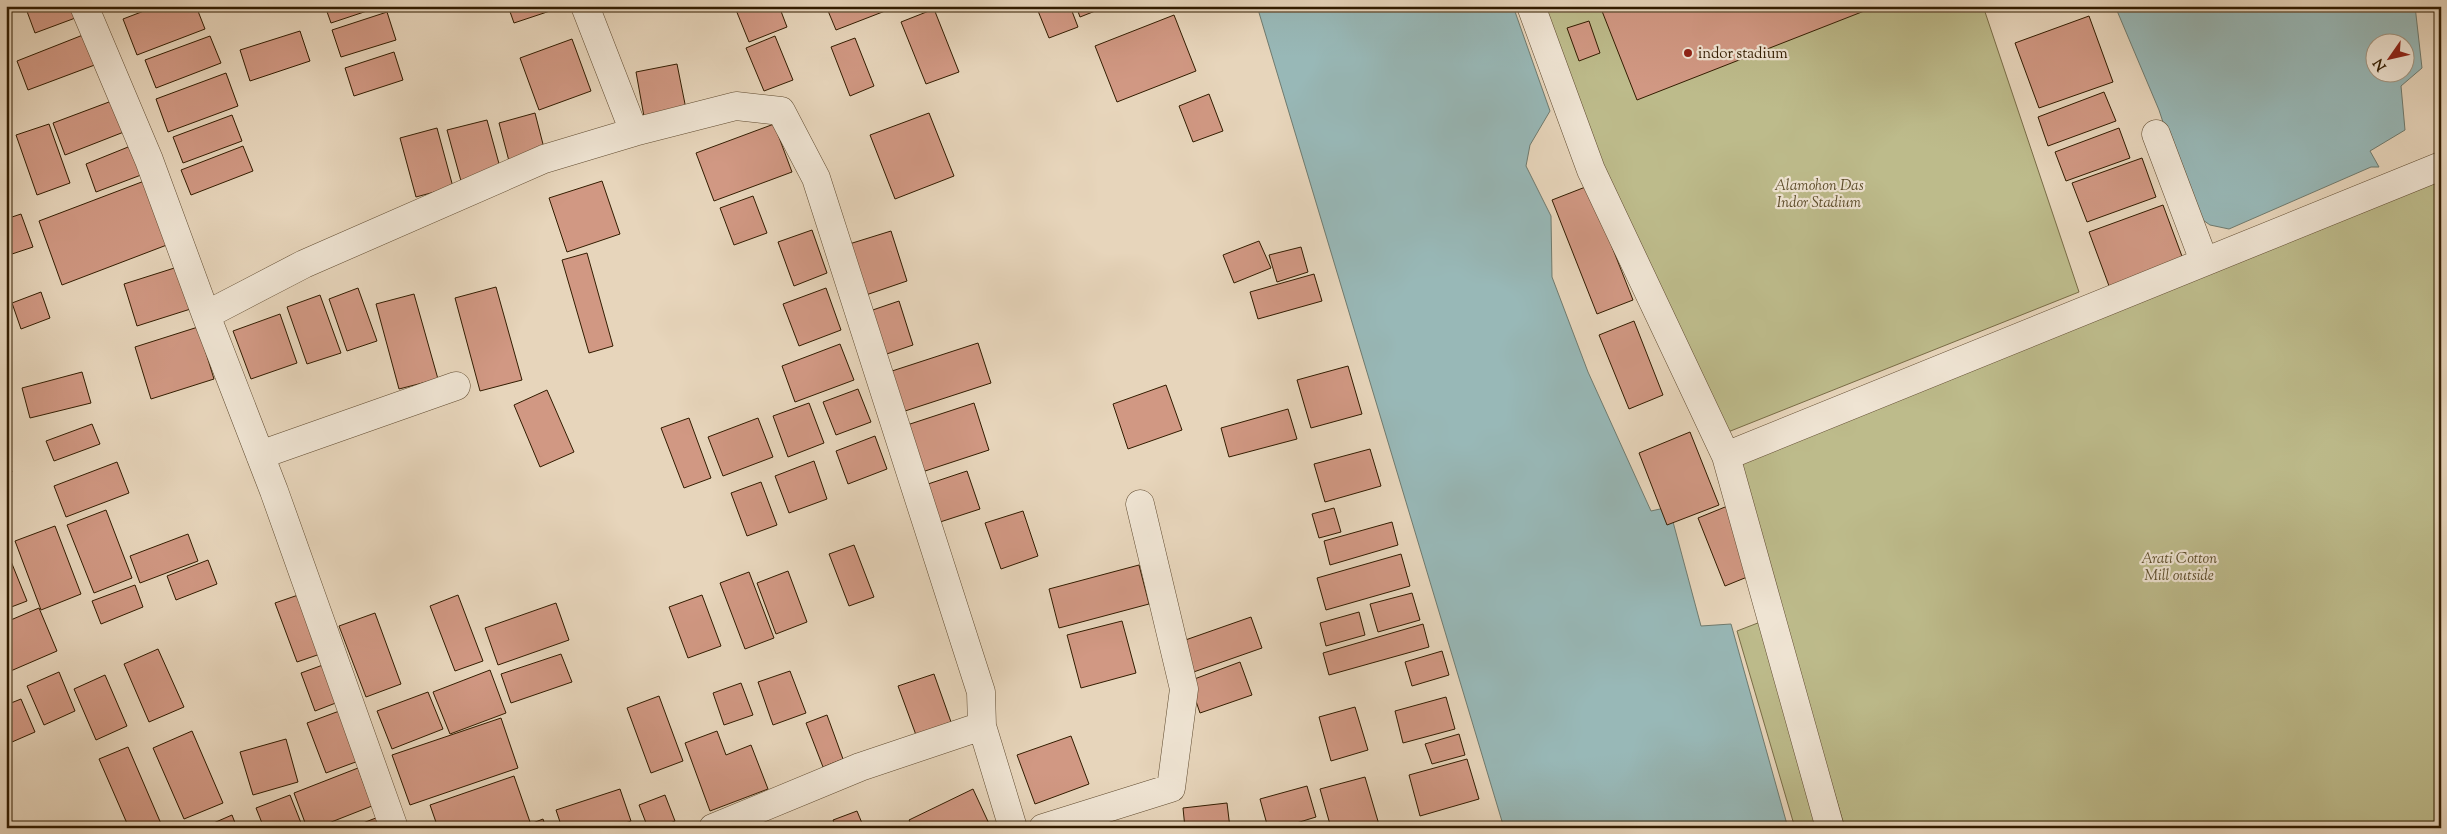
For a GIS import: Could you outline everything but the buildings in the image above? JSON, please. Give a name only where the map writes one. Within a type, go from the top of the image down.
[{"type":"street","points":[[84,6],[149,160],[260,455],[394,828]]},
{"type":"street","points":[[584,6],[585,13],[634,132]]},
{"type":"street","points":[[1531,6],[1591,170],[1726,456],[1830,828]]},
{"type":"street","points":[[206,315],[304,264],[544,158],[634,132],[736,106],[781,111],[819,188],[981,692],[982,726],[1013,828]]},
{"type":"street","points":[[2156,134],[2204,261]]},
{"type":"street","points":[[1726,456],[2441,166]]},
{"type":"street","points":[[260,455],[456,386]]},
{"type":"street","points":[[1044,828],[1171,788],[1184,689],[1140,504]]},
{"type":"street","points":[[713,828],[860,767],[982,726]]},
{"type":"green space","name":"Alamohon Das Indor Stadium","points":[[1537,6],[1983,6],[2079,292],[1723,434],[1579,122]]},
{"type":"green space","name":"Arati Cotton Mill outside","points":[[2441,180],[2441,828],[1845,828],[1734,464]]},
{"type":"green space","points":[[1763,621],[1818,828],[1795,828],[1737,631]]},
{"type":"water","points":[[1257,6],[1513,6],[1550,111],[1530,145],[1526,166],[1551,216],[1552,277],[1588,372],[1651,511],[1669,507],[1701,626],[1731,624],[1788,828],[1504,828]]},
{"type":"water","points":[[2115,6],[2415,6],[2422,68],[2414,75],[2414,32],[2364,32],[2364,82],[2406,82],[2401,86],[2405,130],[2370,151],[2379,167],[2371,167],[2229,229],[2210,225],[2193,213],[2159,110]]},
{"type":"place","name":"indor stadium","points":[[1688,53]]}]
